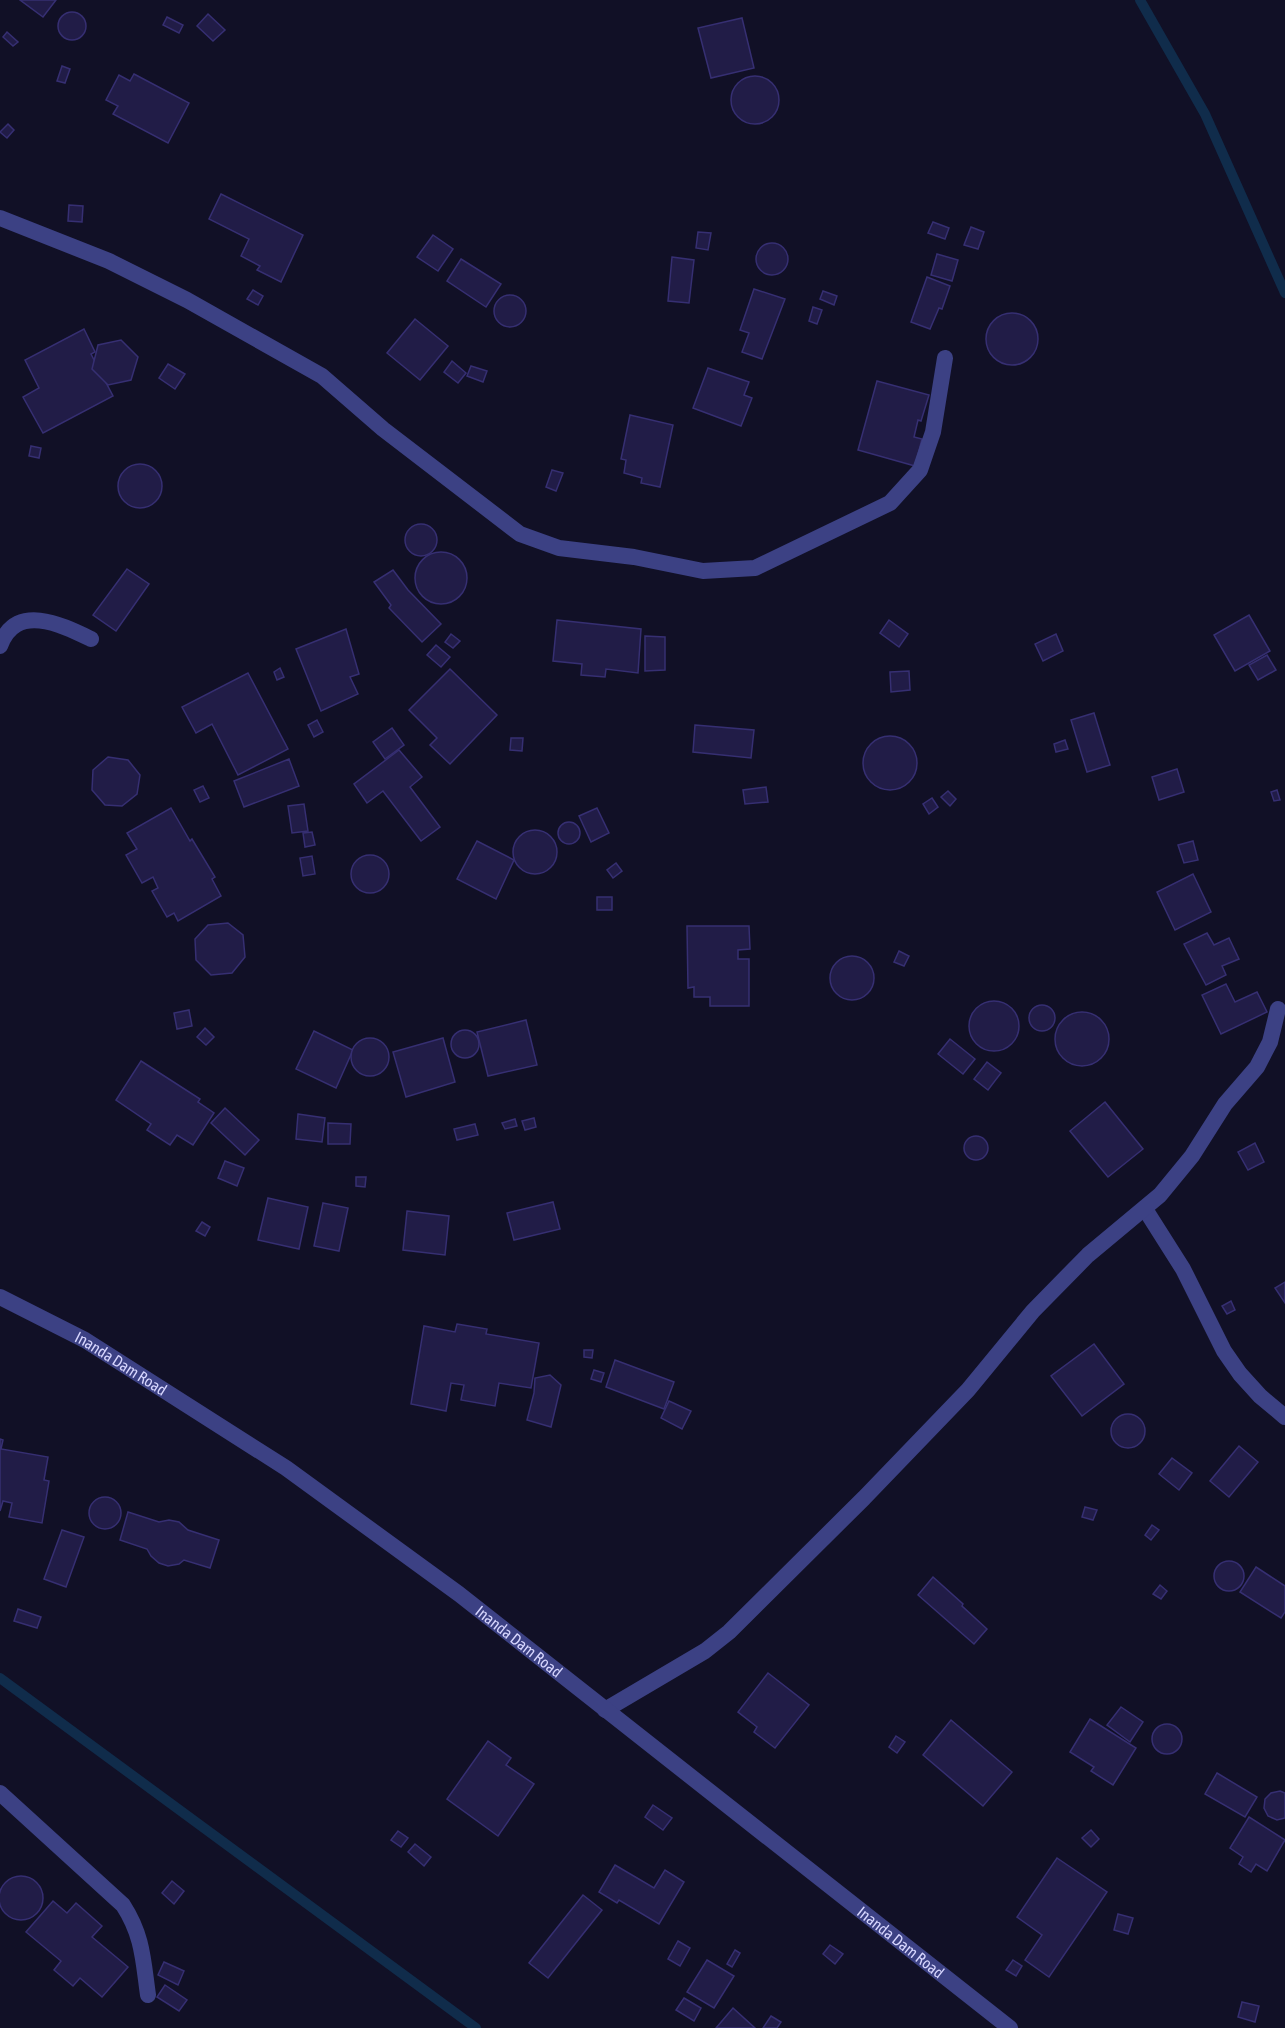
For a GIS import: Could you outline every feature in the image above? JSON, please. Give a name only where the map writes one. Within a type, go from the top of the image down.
[{"type":"street","points":[[0,218],[119,266],[187,300],[322,376],[383,429],[520,534],[559,548],[634,557],[703,570],[755,568],[890,503],[920,470],[933,432],[945,358]]},
{"type":"street","points":[[0,646],[10,628],[24,621],[41,620],[58,624],[91,639]]},
{"type":"street","points":[[605,1710],[705,1651],[729,1632],[864,1498],[968,1390],[1033,1311],[1088,1255],[1160,1195],[1192,1156],[1225,1104],[1257,1067],[1270,1042],[1278,1009]]},
{"type":"street","points":[[1145,1209],[1183,1269],[1224,1351],[1240,1374],[1260,1396],[1285,1417]]},
{"type":"street","name":"Inanda Dam Road","points":[[0,1297],[85,1340],[286,1468],[459,1594],[1010,2028]]},
{"type":"street","points":[[0,1793],[123,1905],[141,1940],[148,1995]]},
{"type":"building","points":[[20,0],[56,0],[43,17]]},
{"type":"building","points":[[72,12],[82,16],[86,26],[82,36],[72,40],[62,36],[58,26],[62,16]]},
{"type":"building","points":[[208,14],[225,30],[213,41],[197,26]]},
{"type":"building","points":[[167,17],[183,25],[179,33],[163,25]]},
{"type":"building","points":[[742,18],[754,68],[711,78],[698,28]]},
{"type":"building","points":[[7,32],[18,42],[13,46],[3,37]]},
{"type":"building","points":[[62,66],[70,69],[65,83],[57,81]]},
{"type":"building","points":[[134,74],[189,103],[168,143],[113,114],[118,106],[106,100],[119,75],[130,81]]},
{"type":"building","points":[[750,76],[760,76],[772,83],[779,95],[779,105],[772,117],[760,124],[750,124],[735,113],[731,105],[731,95],[742,80]]},
{"type":"building","points":[[8,124],[14,130],[7,138],[0,132]]},
{"type":"building","points":[[221,194],[303,235],[281,282],[257,270],[260,266],[241,256],[249,239],[209,219]]},
{"type":"building","points":[[69,205],[83,206],[82,222],[68,221]]},
{"type":"building","points":[[933,222],[949,228],[945,239],[928,233]]},
{"type":"building","points":[[971,227],[984,232],[978,249],[964,245]]},
{"type":"building","points":[[698,232],[711,233],[708,250],[696,248]]},
{"type":"building","points":[[433,235],[453,249],[438,271],[417,257]]},
{"type":"building","points":[[772,243],[784,247],[788,259],[784,271],[772,275],[760,271],[756,259],[760,247]]},
{"type":"building","points":[[937,254],[958,260],[952,281],[931,275]]},
{"type":"building","points":[[672,257],[694,260],[689,303],[668,301]]},
{"type":"building","points":[[461,259],[501,284],[486,307],[447,281]]},
{"type":"building","points":[[927,277],[950,286],[942,309],[939,308],[930,329],[911,322]]},
{"type":"building","points":[[754,289],[785,299],[762,359],[742,352],[749,333],[740,330]]},
{"type":"building","points":[[253,290],[263,296],[258,305],[247,299]]},
{"type":"building","points":[[823,291],[837,296],[834,305],[820,299]]},
{"type":"building","points":[[510,295],[521,300],[526,311],[521,322],[510,327],[499,322],[494,311],[499,300]]},
{"type":"building","points":[[813,307],[822,310],[817,324],[809,321]]},
{"type":"building","points":[[1012,313],[1022,315],[1030,321],[1036,329],[1038,339],[1036,349],[1030,357],[1022,363],[1012,365],[1002,363],[994,357],[988,349],[986,339],[988,329],[994,321],[1002,315]]},
{"type":"building","points":[[415,319],[448,346],[420,380],[387,353]]},
{"type":"building","points":[[84,329],[95,352],[91,354],[113,396],[43,433],[23,397],[39,388],[25,360]]},
{"type":"building","points":[[121,340],[138,357],[131,380],[108,385],[92,369],[98,345]]},
{"type":"building","points":[[452,361],[466,373],[458,383],[444,372]]},
{"type":"building","points":[[168,364],[185,374],[175,389],[159,378]]},
{"type":"building","points":[[471,366],[487,371],[483,382],[467,376]]},
{"type":"building","points":[[708,368],[749,382],[744,395],[752,398],[741,426],[693,408]]},
{"type":"building","points":[[877,381],[929,395],[921,421],[918,420],[914,437],[922,439],[915,466],[858,450]]},
{"type":"building","points":[[630,415],[673,425],[660,487],[641,483],[642,478],[624,473],[626,460],[621,459]]},
{"type":"building","points":[[31,446],[41,448],[39,458],[29,456]]},
{"type":"building","points":[[140,464],[155,471],[162,486],[155,501],[140,508],[125,501],[118,486],[125,471]]},
{"type":"building","points":[[552,470],[563,473],[556,491],[546,487]]},
{"type":"building","points":[[421,524],[432,529],[437,540],[432,551],[421,556],[410,551],[405,540],[410,529]]},
{"type":"building","points":[[436,552],[446,552],[460,559],[467,578],[460,597],[446,604],[436,604],[426,600],[419,593],[415,583],[415,573],[419,563],[426,556]]},
{"type":"building","points":[[127,569],[149,584],[116,631],[93,615]]},
{"type":"building","points":[[393,570],[408,590],[441,624],[422,642],[389,608],[391,605],[374,582]]},
{"type":"building","points":[[1249,615],[1270,651],[1235,671],[1214,635]]},
{"type":"building","points":[[557,620],[641,629],[638,673],[606,669],[605,677],[581,675],[582,664],[553,661]]},
{"type":"building","points":[[889,620],[908,634],[899,647],[880,633]]},
{"type":"building","points":[[346,629],[359,674],[350,677],[358,694],[321,711],[296,649]]},
{"type":"building","points":[[451,634],[460,641],[453,648],[445,642]]},
{"type":"building","points":[[1056,634],[1063,651],[1043,661],[1035,644]]},
{"type":"building","points":[[645,636],[665,637],[665,670],[645,671]]},
{"type":"building","points":[[436,645],[450,657],[441,667],[427,655]]},
{"type":"building","points":[[1267,655],[1276,670],[1258,680],[1249,665]]},
{"type":"building","points":[[280,668],[284,677],[277,680],[274,672]]},
{"type":"building","points":[[450,669],[497,715],[450,764],[430,745],[437,738],[409,710]]},
{"type":"building","points":[[909,671],[910,690],[891,692],[890,672]]},
{"type":"building","points":[[248,673],[288,749],[238,775],[212,724],[196,733],[182,707]]},
{"type":"building","points":[[1094,713],[1110,765],[1087,772],[1071,720]]},
{"type":"building","points":[[317,720],[323,732],[314,737],[308,725]]},
{"type":"building","points":[[695,725],[754,730],[751,758],[693,752]]},
{"type":"building","points":[[392,728],[404,745],[385,759],[373,742]]},
{"type":"building","points":[[890,736],[900,738],[909,744],[915,753],[917,763],[915,773],[909,782],[900,788],[890,790],[880,788],[871,782],[865,773],[863,763],[865,753],[871,744],[880,738]]},
{"type":"building","points":[[511,738],[523,738],[522,751],[510,750]]},
{"type":"building","points":[[1065,740],[1068,749],[1056,752],[1054,744]]},
{"type":"building","points":[[399,750],[422,777],[410,787],[440,827],[421,841],[383,791],[367,803],[354,784]]},
{"type":"building","points":[[108,757],[128,760],[140,775],[137,794],[122,806],[105,805],[92,790],[93,770]]},
{"type":"building","points":[[289,759],[299,786],[244,807],[234,781]]},
{"type":"building","points":[[1177,769],[1184,792],[1159,800],[1152,777]]},
{"type":"building","points":[[203,786],[209,798],[200,802],[194,790]]},
{"type":"building","points":[[766,787],[768,802],[745,804],[743,790]]},
{"type":"building","points":[[1277,790],[1280,800],[1274,801],[1271,792]]},
{"type":"building","points":[[948,791],[956,799],[950,806],[941,797]]},
{"type":"building","points":[[932,798],[938,807],[929,814],[923,804]]},
{"type":"building","points":[[304,804],[308,831],[292,833],[288,806]]},
{"type":"building","points":[[171,808],[215,877],[212,879],[221,896],[178,921],[174,913],[167,917],[152,891],[158,888],[153,877],[142,883],[126,855],[137,849],[127,833]]},
{"type":"building","points":[[597,808],[609,833],[591,842],[579,816]]},
{"type":"building","points":[[569,822],[577,825],[580,833],[577,841],[569,844],[561,841],[558,833],[561,825]]},
{"type":"building","points":[[535,830],[551,836],[557,852],[551,868],[535,874],[519,868],[513,852],[519,836]]},
{"type":"building","points":[[312,832],[315,845],[305,847],[303,833]]},
{"type":"building","points":[[477,841],[514,860],[496,899],[457,879]]},
{"type":"building","points":[[1193,841],[1198,860],[1184,863],[1178,845]]},
{"type":"building","points":[[370,855],[384,860],[389,874],[384,888],[370,893],[356,888],[351,874],[356,860]]},
{"type":"building","points":[[312,856],[315,874],[303,876],[300,858]]},
{"type":"building","points":[[616,863],[622,871],[613,878],[607,870]]},
{"type":"building","points":[[1193,874],[1211,912],[1175,930],[1157,892]]},
{"type":"building","points":[[597,897],[612,897],[612,910],[597,910]]},
{"type":"building","points":[[228,923],[243,935],[245,957],[232,973],[211,975],[196,960],[195,939],[208,925]]},
{"type":"building","points":[[687,926],[749,926],[750,949],[738,950],[738,959],[749,959],[749,1006],[710,1006],[710,997],[694,997],[694,987],[688,988]]},
{"type":"building","points":[[1207,933],[1214,945],[1229,938],[1239,959],[1222,966],[1226,975],[1206,985],[1184,944]]},
{"type":"building","points":[[899,951],[909,956],[904,966],[894,962]]},
{"type":"building","points":[[852,956],[861,957],[868,962],[873,969],[873,987],[868,994],[861,999],[852,1000],[843,999],[836,994],[831,987],[830,978],[831,969],[836,962],[843,957]]},
{"type":"building","points":[[1226,984],[1235,1002],[1257,992],[1267,1012],[1221,1034],[1202,995]]},
{"type":"building","points":[[989,1001],[999,1001],[1012,1008],[1019,1021],[1019,1031],[1012,1044],[999,1051],[989,1051],[980,1047],[973,1040],[969,1031],[969,1021],[973,1012],[980,1005]]},
{"type":"building","points":[[1042,1005],[1051,1009],[1055,1018],[1051,1027],[1042,1031],[1033,1027],[1029,1018],[1033,1009]]},
{"type":"building","points":[[189,1010],[192,1026],[177,1029],[174,1013]]},
{"type":"building","points":[[1077,1012],[1087,1012],[1097,1016],[1105,1024],[1109,1039],[1105,1054],[1097,1062],[1087,1066],[1077,1066],[1067,1062],[1059,1054],[1055,1044],[1055,1034],[1059,1024],[1067,1016]]},
{"type":"building","points":[[526,1020],[537,1065],[488,1076],[477,1032]]},
{"type":"building","points":[[205,1028],[214,1037],[206,1045],[197,1037]]},
{"type":"building","points":[[465,1030],[475,1034],[479,1044],[475,1054],[465,1058],[455,1054],[451,1044],[455,1034]]},
{"type":"building","points":[[314,1031],[353,1050],[336,1088],[296,1069]]},
{"type":"building","points":[[370,1038],[384,1043],[389,1057],[384,1071],[370,1076],[356,1071],[351,1057],[356,1043]]},
{"type":"building","points":[[443,1038],[455,1082],[406,1097],[393,1052]]},
{"type":"building","points":[[950,1039],[975,1059],[963,1074],[938,1054]]},
{"type":"building","points":[[141,1061],[200,1099],[198,1102],[214,1113],[193,1145],[177,1135],[170,1145],[147,1130],[151,1124],[116,1100]]},
{"type":"building","points":[[987,1062],[1001,1073],[988,1090],[974,1079]]},
{"type":"building","points":[[1105,1102],[1143,1149],[1108,1177],[1070,1131]]},
{"type":"building","points":[[225,1108],[259,1140],[245,1155],[211,1123]]},
{"type":"building","points":[[298,1114],[325,1118],[322,1142],[296,1139]]},
{"type":"building","points":[[534,1118],[536,1127],[525,1130],[522,1121]]},
{"type":"building","points":[[515,1119],[517,1126],[505,1129],[502,1123]]},
{"type":"building","points":[[328,1123],[351,1124],[350,1144],[328,1144]]},
{"type":"building","points":[[475,1124],[478,1135],[457,1140],[454,1129]]},
{"type":"building","points":[[976,1136],[984,1140],[988,1148],[984,1156],[976,1160],[968,1156],[964,1148],[968,1140]]},
{"type":"building","points":[[1255,1143],[1264,1162],[1248,1170],[1238,1152]]},
{"type":"building","points":[[225,1161],[244,1168],[237,1186],[218,1178]]},
{"type":"building","points":[[356,1177],[366,1177],[365,1187],[356,1186]]},
{"type":"building","points":[[268,1198],[308,1207],[299,1249],[258,1240]]},
{"type":"building","points":[[553,1202],[560,1229],[514,1240],[507,1213]]},
{"type":"building","points":[[323,1203],[348,1208],[339,1251],[314,1246]]},
{"type":"building","points":[[407,1211],[449,1216],[445,1255],[403,1250]]},
{"type":"building","points":[[202,1222],[210,1227],[205,1236],[196,1231]]},
{"type":"building","points":[[1285,1282],[1285,1303],[1275,1288]]},
{"type":"building","points":[[1231,1301],[1235,1310],[1227,1314],[1222,1306]]},
{"type":"building","points":[[457,1324],[487,1329],[486,1334],[539,1343],[531,1388],[499,1383],[495,1406],[461,1400],[464,1385],[451,1383],[446,1411],[411,1404],[424,1326],[455,1332]]},
{"type":"building","points":[[1094,1344],[1124,1384],[1082,1416],[1051,1376]]},
{"type":"building","points":[[584,1350],[593,1350],[592,1358],[584,1357]]},
{"type":"building","points":[[615,1360],[674,1382],[664,1409],[606,1387]]},
{"type":"building","points":[[594,1370],[604,1373],[601,1382],[591,1379]]},
{"type":"building","points":[[550,1375],[561,1385],[551,1427],[527,1420],[534,1393],[535,1378]]},
{"type":"building","points":[[669,1401],[691,1411],[682,1429],[661,1418]]},
{"type":"building","points":[[1128,1414],[1140,1419],[1145,1431],[1140,1443],[1128,1448],[1116,1443],[1111,1431],[1116,1419]]},
{"type":"building","points":[[0,1439],[3,1440],[1,1449],[48,1457],[44,1480],[49,1481],[42,1523],[9,1517],[12,1503],[3,1501],[0,1511]]},
{"type":"building","points":[[1239,1446],[1258,1462],[1229,1497],[1210,1481]]},
{"type":"building","points":[[1172,1458],[1192,1473],[1179,1490],[1159,1474]]},
{"type":"building","points":[[105,1497],[116,1502],[121,1513],[116,1524],[105,1529],[94,1524],[89,1513],[94,1502]]},
{"type":"building","points":[[1085,1507],[1097,1510],[1093,1520],[1082,1517]]},
{"type":"building","points":[[128,1512],[159,1522],[169,1520],[179,1522],[188,1530],[219,1540],[210,1568],[184,1560],[179,1564],[168,1566],[159,1563],[147,1549],[120,1540]]},
{"type":"building","points":[[1152,1525],[1159,1530],[1151,1540],[1145,1535]]},
{"type":"building","points":[[62,1530],[84,1537],[66,1587],[44,1579]]},
{"type":"building","points":[[1229,1561],[1240,1565],[1244,1576],[1240,1587],[1229,1591],[1218,1587],[1214,1576],[1218,1565]]},
{"type":"building","points":[[1256,1567],[1285,1586],[1285,1612],[1281,1618],[1240,1592]]},
{"type":"building","points":[[933,1577],[987,1629],[974,1644],[918,1595]]},
{"type":"building","points":[[1160,1585],[1167,1591],[1161,1599],[1153,1594]]},
{"type":"building","points":[[18,1609],[41,1617],[37,1628],[14,1621]]},
{"type":"building","points":[[768,1673],[809,1705],[775,1748],[754,1732],[757,1727],[738,1712]]},
{"type":"building","points":[[1121,1707],[1143,1722],[1130,1742],[1107,1725]]},
{"type":"building","points":[[1090,1719],[1136,1748],[1113,1785],[1091,1771],[1094,1767],[1070,1752]]},
{"type":"building","points":[[951,1720],[1012,1772],[983,1806],[923,1755]]},
{"type":"building","points":[[1167,1724],[1173,1725],[1181,1733],[1181,1745],[1173,1753],[1167,1754],[1161,1753],[1153,1745],[1152,1739],[1153,1733],[1161,1725]]},
{"type":"building","points":[[896,1736],[905,1742],[897,1753],[889,1747]]},
{"type":"building","points":[[488,1741],[511,1758],[506,1765],[534,1784],[498,1836],[447,1799]]},
{"type":"building","points":[[1217,1773],[1257,1797],[1245,1817],[1205,1794]]},
{"type":"building","points":[[1280,1791],[1285,1793],[1285,1818],[1277,1820],[1268,1816],[1264,1808],[1265,1799],[1271,1793]]},
{"type":"building","points":[[653,1805],[672,1818],[663,1830],[645,1817]]},
{"type":"building","points":[[1249,1817],[1285,1840],[1267,1871],[1256,1864],[1251,1872],[1239,1864],[1243,1857],[1230,1848]]},
{"type":"building","points":[[1091,1830],[1099,1839],[1091,1847],[1082,1838]]},
{"type":"building","points":[[398,1831],[408,1838],[401,1847],[391,1840]]},
{"type":"building","points":[[415,1844],[431,1857],[424,1866],[408,1852]]},
{"type":"building","points":[[1057,1858],[1107,1892],[1049,1977],[1025,1960],[1042,1935],[1017,1917]]},
{"type":"building","points":[[615,1865],[654,1888],[665,1870],[684,1882],[659,1924],[619,1900],[617,1903],[599,1892]]},
{"type":"building","points":[[21,1876],[37,1882],[43,1898],[37,1914],[21,1920],[5,1914],[-1,1898],[5,1882]]},
{"type":"building","points":[[172,1881],[184,1891],[174,1904],[162,1893]]},
{"type":"building","points":[[583,1895],[602,1910],[548,1978],[529,1963]]},
{"type":"building","points":[[53,1901],[67,1913],[76,1903],[102,1926],[92,1937],[128,1967],[102,1997],[80,1978],[73,1986],[54,1970],[61,1961],[26,1932]]},
{"type":"building","points":[[1118,1914],[1133,1918],[1128,1934],[1114,1930]]},
{"type":"building","points":[[678,1941],[690,1948],[680,1966],[668,1959]]},
{"type":"building","points":[[830,1945],[843,1954],[835,1964],[823,1954]]},
{"type":"building","points":[[735,1950],[740,1953],[732,1967],[727,1964]]},
{"type":"building","points":[[707,1960],[734,1976],[714,2008],[687,1992]]},
{"type":"building","points":[[1013,1960],[1022,1966],[1016,1976],[1006,1970]]},
{"type":"building","points":[[164,1962],[184,1971],[178,1985],[158,1975]]},
{"type":"building","points":[[165,1985],[187,2000],[179,2011],[157,1997]]},
{"type":"building","points":[[684,1998],[701,2008],[694,2021],[676,2010]]},
{"type":"building","points":[[1242,2002],[1259,2006],[1255,2022],[1238,2017]]},
{"type":"building","points":[[733,2008],[755,2028],[716,2028]]},
{"type":"building","points":[[771,2016],[781,2022],[777,2028],[763,2028]]},
{"type":"waterway","points":[[1140,0],[1205,114],[1285,293]]},
{"type":"waterway","points":[[0,1678],[476,2028]]}]
